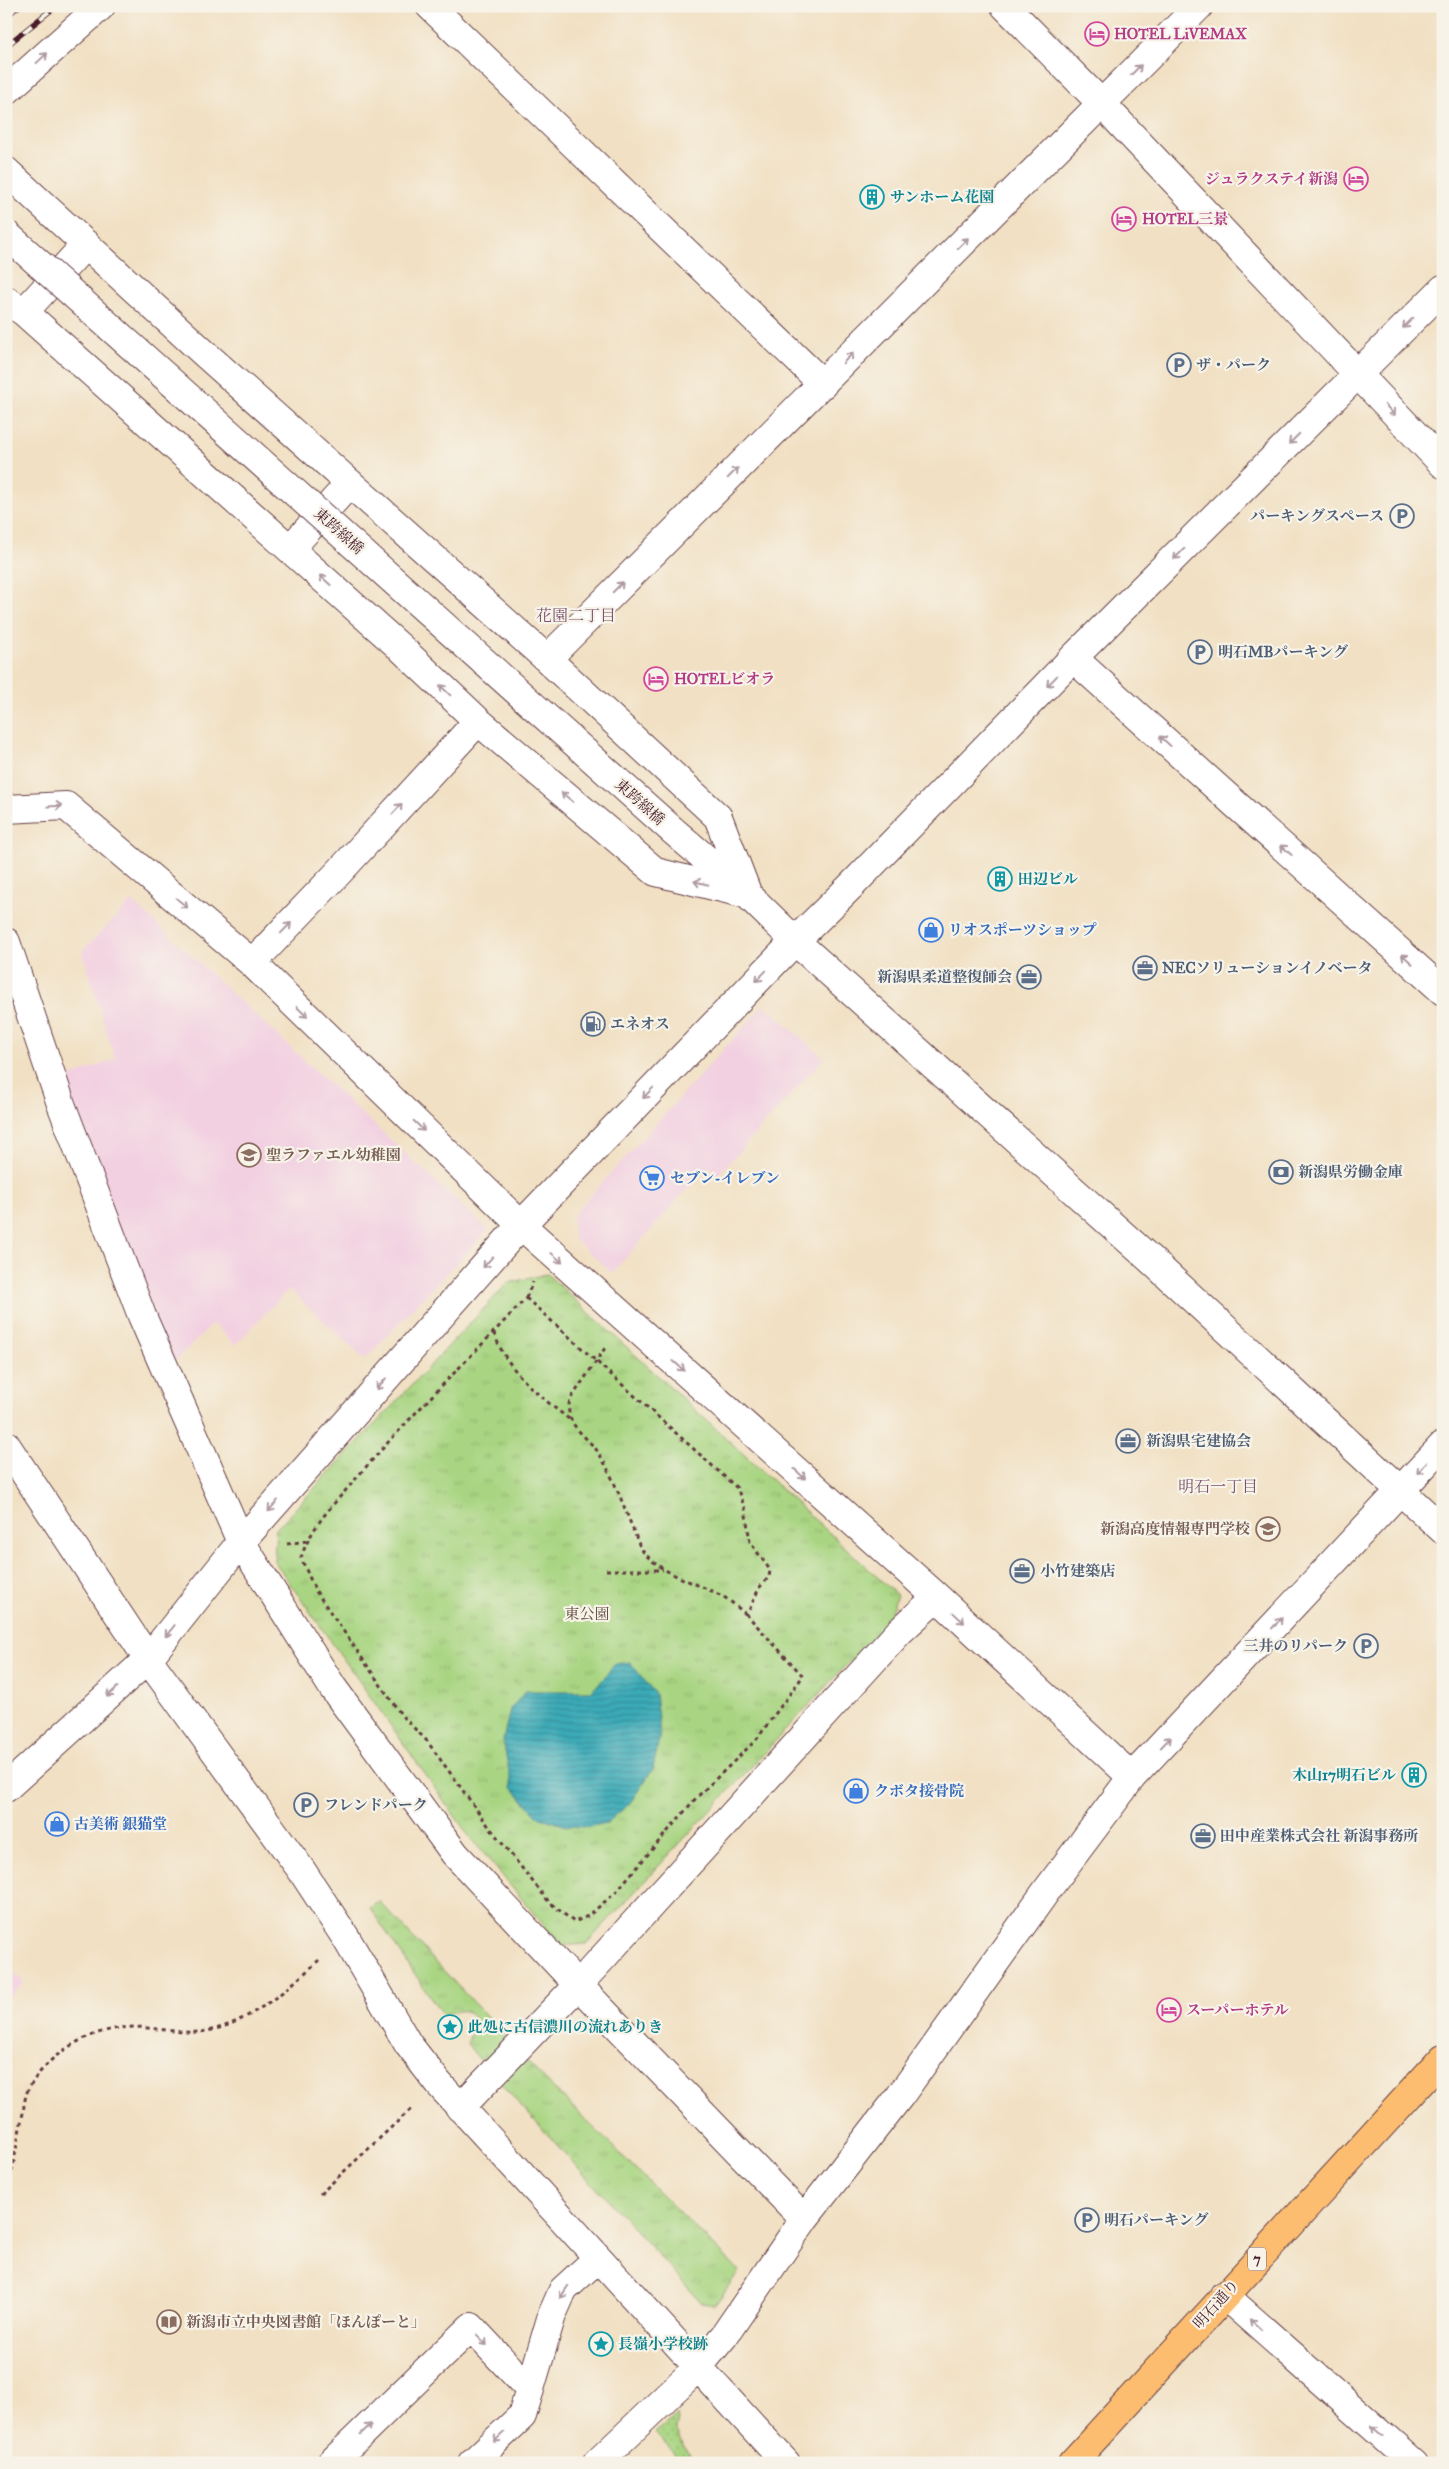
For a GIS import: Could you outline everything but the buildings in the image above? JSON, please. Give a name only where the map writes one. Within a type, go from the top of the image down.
[{"type":"highway","name":"明石通り","points":[[1072,2463],[1443,2058]]},
{"type":"street","points":[[6,91],[101,6]]},
{"type":"street","points":[[430,6],[823,384]]},
{"type":"street","points":[[1005,6],[1102,104],[1443,464]]},
{"type":"street","points":[[547,659],[1199,6]]},
{"type":"street","points":[[6,171],[205,354],[547,659],[718,817],[748,894]]},
{"type":"street","name":"東跨線橋","points":[[6,234],[671,829],[748,894],[795,941],[1151,1260],[1443,1530]]},
{"type":"street","points":[[86,244],[15,306],[402,649],[478,721],[656,872],[748,894]]},
{"type":"street","points":[[6,1788],[148,1659],[241,1542],[521,1225],[795,941],[1073,658],[1443,289]]},
{"type":"street","points":[[290,549],[350,483]]},
{"type":"street","points":[[1073,658],[1443,991]]},
{"type":"street","points":[[252,963],[340,872],[478,721]]},
{"type":"street","points":[[6,809],[66,806],[252,963],[521,1225],[937,1597],[1132,1777]]},
{"type":"street","points":[[6,942],[61,1104],[142,1316],[241,1542],[333,1688],[455,1854],[578,1985],[804,2219]]},
{"type":"street","points":[[6,1444],[148,1659],[302,1872],[346,1938],[408,2044],[460,2108],[786,2463]]},
{"type":"street","points":[[597,2463],[698,2367],[724,2336],[804,2219],[900,2096],[1047,1890],[1132,1777],[1443,1445]]},
{"type":"street","points":[[460,2108],[578,1985],[900,1632],[937,1597]]},
{"type":"street","points":[[472,2463],[522,2416],[552,2315],[563,2290],[598,2258]]},
{"type":"street","points":[[1224,2295],[1414,2463]]},
{"type":"street","points":[[331,2463],[471,2328],[530,2390]]},
{"type":"path","points":[[494,1333],[500,1353],[517,1373],[544,1400],[571,1420],[601,1456],[641,1548],[648,1558],[664,1570],[723,1596],[746,1615],[803,1676],[756,1740],[696,1798],[614,1894],[588,1916],[574,1922],[549,1902],[490,1828],[427,1741],[402,1716],[315,1590],[301,1558],[306,1541],[318,1522],[387,1443],[526,1298],[737,1488],[742,1496],[750,1542],[770,1570],[769,1577],[759,1588],[746,1615]]},
{"type":"path","points":[[571,1420],[568,1409],[570,1400],[595,1360]]},
{"type":"path","points":[[606,1570],[664,1570]]},
{"type":"path","points":[[6,2195],[28,2089],[51,2062],[72,2045],[96,2033],[119,2028],[196,2032],[228,2024],[244,2017],[289,1987],[346,1938]]},
{"type":"path","points":[[320,2194],[411,2109]]},
{"type":"shaded area","name":"聖ラファエル幼稚園","points":[[132,901],[488,1230],[365,1359],[289,1289],[235,1345],[213,1323],[169,1367],[62,1080],[115,1059],[82,951]]},
{"type":"shaded area","points":[[764,1005],[824,1058],[718,1175],[708,1166],[612,1273],[573,1238],[573,1215]]},
{"type":"shaded area","points":[[6,1955],[14,1963],[10,1967],[24,1983],[6,2000]]},
{"type":"green space","name":"東公園","points":[[547,1274],[897,1595],[888,1620],[586,1944],[561,1946],[469,1836],[274,1561],[276,1529],[508,1283]]},
{"type":"green space","points":[[379,1901],[508,2040],[484,2065],[467,2044],[473,2028],[471,2013],[458,2011],[442,2014],[370,1908]]},
{"type":"green space","points":[[525,2060],[739,2271],[715,2305],[702,2303],[501,2084]]},
{"type":"green space","points":[[677,2415],[676,2428],[684,2447],[694,2459],[707,2463],[683,2463],[655,2433]]},
{"type":"water","points":[[630,1662],[655,1694],[660,1734],[653,1769],[630,1803],[607,1823],[587,1827],[566,1826],[539,1817],[512,1788],[503,1740],[510,1709],[526,1691],[590,1691],[602,1681],[614,1664]]},
{"type":"railway","points":[[6,16],[19,6]]},
{"type":"railway","points":[[6,46],[56,6]]},
{"type":"place","name":"HOTEL LiVEMAX","points":[[1097,34]]},
{"type":"place","name":"ジュラクステイ新潟","points":[[1356,179]]},
{"type":"place","name":"サンホーム花園","points":[[872,197]]},
{"type":"place","name":"HOTEL三景","points":[[1124,219]]},
{"type":"place","name":"ザ・パーク","points":[[1179,365]]},
{"type":"place","name":"パーキングスペース","points":[[1402,516]]},
{"type":"place","name":"明石MBパーキング","points":[[1200,652]]},
{"type":"place","name":"HOTELビオラ","points":[[656,679]]},
{"type":"place","name":"田辺ビル","points":[[1000,879]]},
{"type":"place","name":"リオスポーツショップ","points":[[931,930]]},
{"type":"place","name":"NECソリューションイノベータ","points":[[1145,968]]},
{"type":"place","name":"新潟県柔道整復師会","points":[[1029,977]]},
{"type":"place","name":"エネオス","points":[[593,1024]]},
{"type":"place","name":"聖ラファエル幼稚園","points":[[249,1155]]},
{"type":"place","name":"新潟県労働金庫","points":[[1281,1172]]},
{"type":"place","name":"セブン-イレブン","points":[[652,1178]]},
{"type":"place","name":"新潟県宅建協会","points":[[1128,1441]]},
{"type":"place","name":"新潟高度情報専門学校","points":[[1268,1529]]},
{"type":"place","name":"小竹建築店","points":[[1022,1571]]},
{"type":"place","name":"三井のリパーク","points":[[1366,1646]]},
{"type":"place","name":"木山17明石ビル","points":[[1414,1775]]},
{"type":"place","name":"クボタ接骨院","points":[[856,1791]]},
{"type":"place","name":"フレンドパーク","points":[[306,1805]]},
{"type":"place","name":"古美術 銀猫堂","points":[[57,1824]]},
{"type":"place","name":"田中産業株式会社 新潟事務所","points":[[1203,1836]]},
{"type":"place","name":"スーパーホテル","points":[[1169,2010]]},
{"type":"place","name":"此処に古信濃川の流れありき","points":[[450,2027]]},
{"type":"place","name":"明石パーキング","points":[[1087,2220]]},
{"type":"place","name":"新潟市立中央図書館「ほんぽーと」","points":[[169,2322]]},
{"type":"place","name":"長嶺小学校跡","points":[[601,2344]]},
{"type":"district","name":"花園二丁目","points":[[576,615]]},
{"type":"district","name":"明石一丁目","points":[[1218,1486]]}]
